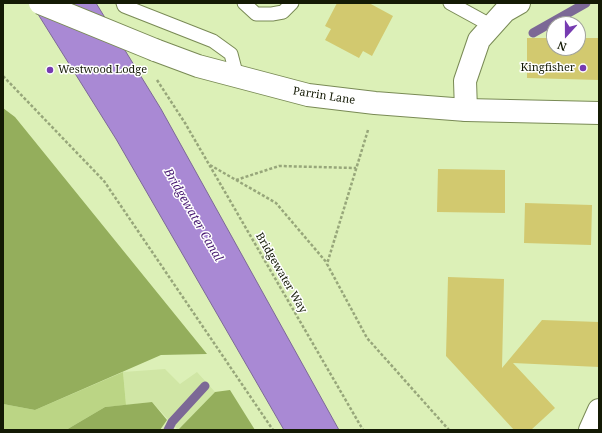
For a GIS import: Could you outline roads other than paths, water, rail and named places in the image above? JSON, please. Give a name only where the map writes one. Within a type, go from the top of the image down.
[{"type":"main road","name":"Parrin Lane","points":[[40,3],[198,66],[308,95],[375,103],[464,110],[599,113]]},
{"type":"main road","points":[[464,110],[465,81],[479,40],[505,11],[519,3]]},
{"type":"main road","points":[[590,430],[599,410]]},
{"type":"lane","points":[[123,3],[124,6],[213,41],[231,54],[237,77]]},
{"type":"lane","points":[[244,3],[256,14],[272,14],[283,12],[292,3]]},
{"type":"lane","points":[[450,3],[492,26]]},
{"type":"water","name":"Bridgewater Canal","points":[[31,3],[96,3],[161,109],[339,430],[284,430],[116,139]]},
{"type":"waterway","points":[[533,33],[586,3]]},
{"type":"waterway","points":[[168,430],[172,422],[205,386]]},
{"type":"place","name":"Kingfisher","points":[[583,68]]},
{"type":"place","name":"Westwood Lodge","points":[[50,70]]}]
